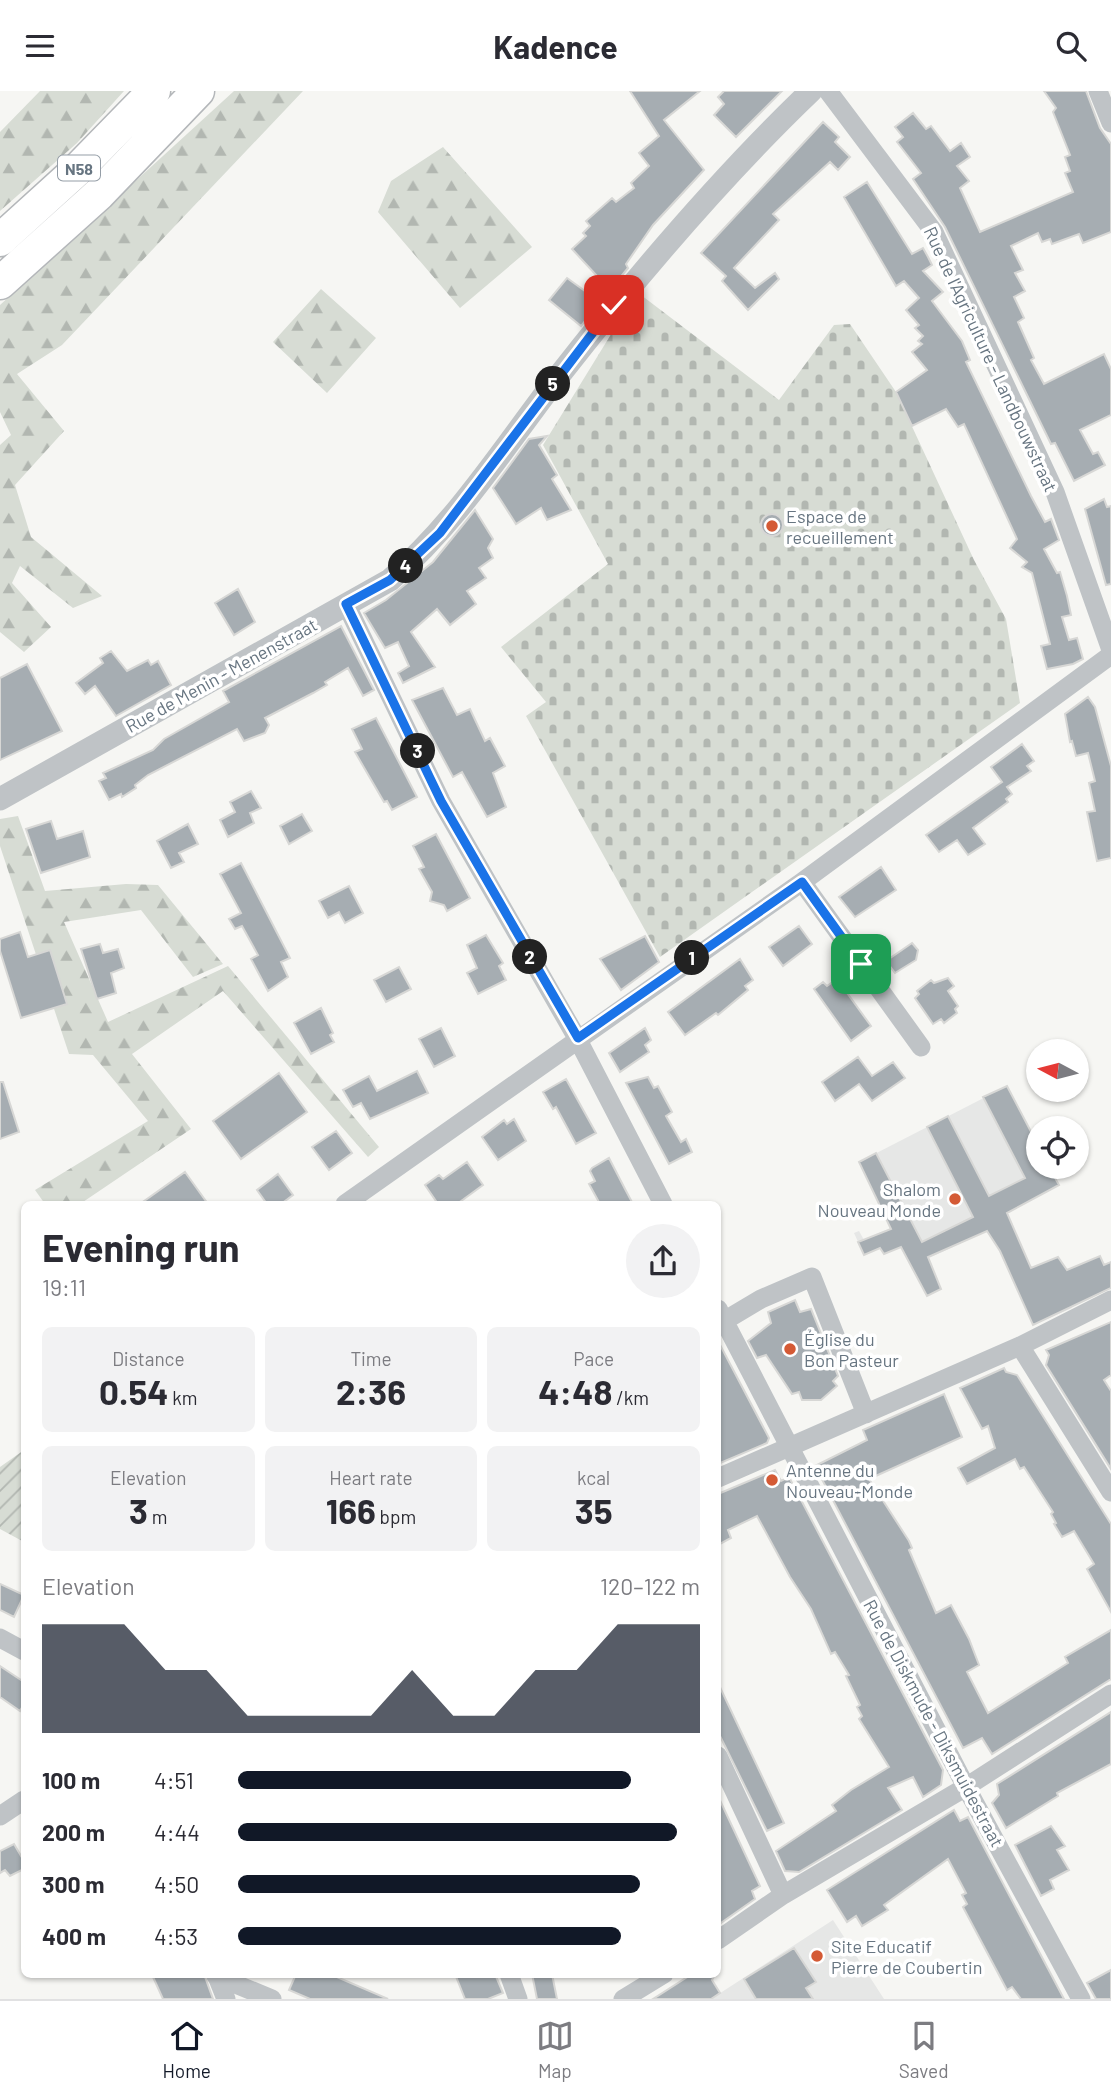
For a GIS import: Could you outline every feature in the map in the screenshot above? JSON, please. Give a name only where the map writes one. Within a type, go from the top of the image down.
[{"type":"highway","name":"N58","points":[[0,240],[75,172],[154,91]]},
{"type":"highway","name":"N58","points":[[0,283],[99,194],[198,91]]},
{"type":"highway","points":[[99,194],[220,91]]},
{"type":"street","name":"Rue de Menin - Menenstraat","points":[[0,799],[390,580],[440,533],[614,305],[743,157],[811,91]]},
{"type":"street","name":"Rue de l'Agriculture - Landbouwstraat","points":[[828,91],[934,232],[1055,492],[1111,652]]},
{"type":"street","points":[[1098,91],[1111,124]]},
{"type":"street","points":[[346,604],[441,801],[578,1038],[661,1201]]},
{"type":"street","points":[[349,1201],[802,882],[1111,652]]},
{"type":"street","points":[[802,882],[921,1047]]},
{"type":"street","points":[[721,1315],[812,1277],[866,1414]]},
{"type":"street","points":[[721,1477],[1020,1346],[1111,1300]]},
{"type":"street","name":"Rue de Diskmude - Diksmuidestraat","points":[[721,1315],[967,1787],[1081,1999]]},
{"type":"street","points":[[1020,1346],[1111,1492]]},
{"type":"street","points":[[721,1938],[783,1895],[967,1787],[1111,1694]]},
{"type":"street","points":[[721,1762],[783,1895]]},
{"type":"street","points":[[0,1816],[21,1802]]},
{"type":"street","points":[[217,1978],[226,1999]]},
{"type":"street","points":[[223,1978],[272,1999]]},
{"type":"street","points":[[511,1978],[519,1999]]},
{"type":"street","points":[[623,1999],[657,1978]]},
{"type":"shaded area","name":"Shalom Nouveau Monde","points":[[1007,1086],[1026,1122],[1026,1179],[1056,1179],[1059,1185],[1007,1213],[1040,1290],[1061,1282],[1072,1308],[1033,1325],[1000,1252],[987,1231],[929,1258],[941,1289],[927,1296],[901,1247],[884,1254],[880,1248],[864,1255],[854,1233],[859,1231],[864,1240],[894,1234],[859,1162]]},
{"type":"shaded area","name":"Site Educatif Pierre de Coubertin","points":[[833,1920],[884,1999],[711,1999]]},
{"type":"green space","points":[[40,91],[124,91],[77,143],[0,211],[0,132]]},
{"type":"green space","points":[[234,91],[303,91],[62,345],[17,374],[64,431],[15,485],[31,537],[102,596],[73,608],[20,566],[12,583],[51,627],[24,652],[0,632],[0,445],[11,435],[0,412],[0,305]]},
{"type":"green space","points":[[443,147],[532,247],[460,308],[378,212],[391,181]]},
{"type":"green space","points":[[321,289],[376,338],[327,393],[273,342]]},
{"type":"green space","points":[[637,292],[779,400],[834,325],[850,324],[896,392],[974,560],[1006,619],[1020,703],[660,957],[526,716],[546,702],[501,647],[608,564],[543,445]]},
{"type":"green space","points":[[18,816],[45,891],[126,884],[158,885],[223,964],[193,977],[141,910],[64,922],[108,1022],[228,966],[379,1147],[368,1157],[223,991],[132,1054],[191,1129],[84,1201],[43,1201],[35,1190],[148,1121],[93,1055],[69,1054],[0,846],[0,819]]},
{"type":"green space","points":[[21,1452],[21,1540],[0,1529],[0,1467]]},
{"type":"building","points":[[630,91],[700,91],[664,120],[704,170],[653,225],[626,264],[628,268],[610,290],[572,249],[586,236],[583,233],[590,226],[586,221],[612,198],[616,202],[634,188],[631,183],[649,166],[639,153],[659,136]]},
{"type":"building","points":[[724,91],[782,91],[736,137],[714,115],[724,104],[718,97]]},
{"type":"building","points":[[1044,91],[1086,91],[1100,128],[1111,144],[1111,232],[1083,243],[1079,234],[1052,244],[1050,239],[1042,242],[1038,233],[1011,246],[1023,270],[1015,273],[1025,291],[1014,297],[1024,318],[1018,322],[1034,358],[1031,360],[1044,384],[1104,354],[1111,369],[1111,415],[1080,430],[1093,454],[1098,452],[1105,465],[1074,481],[1055,443],[1051,444],[945,227],[913,179],[921,173],[897,142],[903,137],[895,127],[913,113],[926,129],[931,126],[950,151],[961,143],[970,157],[957,166],[969,181],[960,188],[980,232],[1073,192],[1065,173],[1070,171],[1065,157],[1070,155],[1053,112],[1056,108]]},
{"type":"building","points":[[823,122],[839,137],[835,142],[850,157],[838,170],[830,162],[773,214],[779,220],[734,268],[755,288],[775,273],[779,279],[748,310],[722,281],[726,276],[701,253]]},
{"type":"building","points":[[867,182],[912,254],[923,248],[928,257],[932,265],[923,271],[943,292],[932,301],[962,341],[970,360],[966,362],[1031,496],[1045,522],[1051,519],[1059,540],[1044,549],[1057,573],[1060,572],[1071,615],[1062,617],[1069,640],[1077,638],[1083,659],[1073,664],[1047,669],[1041,646],[1050,644],[1032,573],[1022,567],[1027,562],[1010,548],[1017,539],[964,424],[958,427],[946,409],[912,426],[896,392],[927,370],[912,352],[922,344],[918,341],[923,336],[915,328],[919,325],[906,310],[919,298],[904,281],[896,286],[844,197]]},
{"type":"building","points":[[567,278],[600,302],[581,326],[549,300]]},
{"type":"building","points":[[547,436],[539,445],[557,475],[552,479],[571,510],[547,520],[541,508],[516,524],[493,488],[529,439]]},
{"type":"building","points":[[1104,499],[1107,507],[1111,506],[1111,584],[1106,585],[1085,509]]},
{"type":"building","points":[[475,510],[493,539],[488,548],[493,558],[479,568],[486,578],[467,591],[476,604],[450,625],[437,609],[411,632],[435,667],[403,683],[398,673],[409,666],[398,642],[385,648],[364,613],[386,600],[433,562]]},
{"type":"building","name":"Espace de recueillement","points":[[772,514],[782,521],[783,525],[776,535],[772,536],[762,529],[761,525],[768,515]]},
{"type":"building","points":[[238,589],[255,622],[234,635],[215,603]]},
{"type":"building","points":[[341,626],[374,690],[363,696],[348,668],[325,682],[327,685],[265,718],[269,725],[265,733],[244,741],[237,729],[148,775],[135,785],[136,788],[122,797],[121,794],[109,800],[99,781],[106,778],[103,773],[153,750],[164,739],[229,702],[223,691]]},
{"type":"building","points":[[111,651],[127,671],[148,660],[151,665],[158,661],[171,685],[116,716],[95,686],[85,694],[76,683],[103,663],[100,658]]},
{"type":"building","points":[[27,664],[62,731],[0,760],[0,678]]},
{"type":"building","points":[[443,688],[457,715],[470,709],[485,741],[490,738],[505,766],[493,773],[506,807],[487,817],[462,772],[453,777],[412,700]]},
{"type":"building","points":[[1088,697],[1095,707],[1111,766],[1111,858],[1097,861],[1087,812],[1095,811],[1089,783],[1095,781],[1088,753],[1076,756],[1072,741],[1070,742],[1065,714]]},
{"type":"building","points":[[376,718],[417,797],[392,810],[387,801],[384,802],[355,752],[362,749],[352,729]]},
{"type":"building","points":[[1022,744],[1034,761],[1027,766],[1031,771],[1007,787],[1012,794],[1006,799],[1008,802],[973,828],[985,844],[968,855],[957,840],[939,852],[926,835],[1002,782],[991,767]]},
{"type":"building","points":[[251,791],[261,808],[250,813],[254,823],[228,837],[220,820],[235,812],[230,802]]},
{"type":"building","points":[[302,814],[312,831],[289,844],[280,826]]},
{"type":"building","points":[[51,821],[57,839],[83,831],[90,857],[41,873],[26,829]]},
{"type":"building","points":[[188,824],[198,844],[179,853],[184,862],[171,868],[157,841]]},
{"type":"building","points":[[436,834],[470,898],[447,911],[444,905],[430,901],[432,892],[419,869],[424,867],[413,846]]},
{"type":"building","points":[[241,863],[290,958],[281,962],[288,977],[268,991],[251,959],[258,955],[242,926],[235,929],[229,919],[241,913],[220,874]]},
{"type":"building","points":[[881,867],[896,890],[855,917],[839,897]]},
{"type":"building","points":[[349,886],[363,913],[345,923],[339,912],[328,918],[319,901]]},
{"type":"building","points":[[799,926],[812,944],[783,966],[769,947]]},
{"type":"building","points":[[20,932],[28,957],[50,950],[67,1004],[21,1018],[0,951],[0,939]]},
{"type":"building","points":[[486,935],[503,963],[499,966],[506,980],[478,994],[467,973],[477,968],[467,945]]},
{"type":"building","points":[[645,936],[659,962],[621,990],[600,959]]},
{"type":"building","points":[[912,943],[918,950],[916,960],[895,973],[886,961]]},
{"type":"building","points":[[100,944],[103,953],[118,949],[124,968],[111,973],[116,993],[97,999],[81,949]]},
{"type":"building","points":[[740,959],[753,980],[745,986],[748,990],[718,1015],[716,1013],[685,1035],[668,1012]]},
{"type":"building","points":[[399,967],[411,989],[386,1002],[374,980]]},
{"type":"building","points":[[948,978],[954,986],[948,991],[958,1006],[955,1009],[957,1013],[944,1023],[941,1019],[933,1024],[915,998],[919,994],[917,991],[931,980],[934,983]]},
{"type":"building","points":[[837,979],[871,1026],[851,1041],[814,989],[823,982],[827,986]]},
{"type":"building","points":[[321,1008],[333,1033],[330,1035],[334,1042],[311,1054],[294,1023]]},
{"type":"building","points":[[441,1028],[455,1056],[434,1067],[419,1039]]},
{"type":"building","points":[[645,1028],[651,1040],[645,1045],[649,1052],[620,1072],[609,1053]]},
{"type":"building","points":[[858,1057],[872,1076],[893,1062],[905,1078],[872,1101],[859,1084],[835,1101],[822,1082]]},
{"type":"building","points":[[417,1071],[428,1093],[370,1119],[361,1103],[353,1107],[343,1090],[369,1076],[377,1091]]},
{"type":"building","points":[[279,1073],[307,1112],[241,1159],[213,1121]]},
{"type":"building","points":[[648,1077],[654,1088],[658,1086],[672,1112],[666,1116],[681,1142],[686,1139],[692,1152],[669,1164],[626,1083]]},
{"type":"building","points":[[566,1079],[596,1133],[576,1144],[556,1107],[553,1109],[543,1092]]},
{"type":"building","points":[[0,1082],[3,1082],[19,1132],[0,1139]]},
{"type":"building","points":[[1007,1086],[1026,1122],[1026,1179],[1056,1179],[1059,1185],[1007,1213],[1031,1268],[1058,1257],[1067,1270],[1100,1256],[1104,1265],[1111,1262],[1111,1288],[1033,1325],[1000,1251],[987,1231],[928,1257],[941,1289],[927,1296],[901,1247],[884,1254],[880,1248],[864,1255],[858,1242],[891,1229],[859,1162],[876,1153],[922,1242],[973,1217],[927,1127],[948,1116],[989,1196],[1025,1178],[983,1097]]},
{"type":"building","points":[[514,1119],[526,1141],[498,1160],[482,1137],[504,1120],[507,1124]]},
{"type":"building","points":[[336,1131],[352,1153],[329,1170],[312,1147]]},
{"type":"building","points":[[609,1158],[631,1201],[598,1201],[589,1184],[595,1181],[590,1171]]},
{"type":"building","points":[[467,1162],[483,1185],[461,1201],[436,1201],[425,1185],[439,1175],[443,1179]]},
{"type":"building","points":[[185,1172],[206,1201],[144,1201]]},
{"type":"building","points":[[278,1174],[293,1195],[285,1201],[265,1201],[257,1190]]},
{"type":"building","name":"Église du Bon Pasteur","points":[[795,1300],[800,1312],[811,1309],[838,1376],[833,1381],[837,1386],[821,1400],[802,1400],[799,1392],[792,1394],[766,1355],[757,1358],[748,1341],[771,1323],[768,1312]]},
{"type":"building","points":[[1111,1322],[1111,1375],[1104,1380],[1111,1391],[1111,1469],[1046,1365],[1049,1355],[1046,1350]]},
{"type":"building","points":[[721,1347],[769,1438],[767,1443],[721,1463]]},
{"type":"building","points":[[1004,1368],[1006,1372],[1017,1375],[1111,1524],[1111,1612],[1087,1569],[1094,1564],[1074,1531],[1062,1537],[1054,1524],[1056,1523],[1051,1514],[1053,1512],[1024,1467],[1020,1469],[1015,1459],[967,1484],[958,1468],[995,1448],[988,1426],[982,1429],[960,1388]]},
{"type":"building","points":[[944,1394],[962,1437],[869,1479],[909,1541],[912,1548],[909,1550],[936,1613],[951,1605],[969,1639],[979,1665],[967,1672],[988,1713],[1068,1663],[1065,1657],[1111,1630],[1111,1679],[992,1754],[982,1738],[963,1748],[815,1466],[867,1440],[863,1430]]},
{"type":"building","points":[[775,1470],[781,1481],[789,1477],[943,1770],[941,1785],[923,1797],[913,1777],[888,1788],[902,1810],[799,1872],[785,1871],[776,1851],[836,1811],[832,1805],[851,1790],[889,1767],[859,1719],[862,1716],[857,1707],[860,1705],[846,1676],[849,1675],[835,1652],[831,1654],[811,1609],[757,1516],[728,1530],[731,1538],[721,1543],[721,1493]]},
{"type":"building","points":[[0,1584],[21,1594],[21,1602],[14,1617],[0,1610]]},
{"type":"building","points":[[0,1666],[21,1680],[20,1711],[0,1697]]},
{"type":"building","points":[[721,1689],[784,1823],[767,1831],[721,1738]]},
{"type":"building","points":[[1111,1712],[1111,1764],[1057,1793],[1058,1796],[1006,1828],[992,1803],[999,1795],[997,1784]]},
{"type":"building","points":[[721,1802],[760,1886],[752,1891],[755,1899],[721,1923]]},
{"type":"building","points":[[954,1810],[960,1821],[968,1817],[1064,1999],[1021,1999],[1012,1987],[1007,1990],[963,1907],[967,1904],[962,1895],[966,1893],[948,1859],[884,1905],[888,1910],[862,1926],[856,1916],[847,1922],[827,1890]]},
{"type":"building","points":[[1051,1826],[1065,1846],[1057,1850],[1069,1870],[1050,1880],[1054,1889],[1041,1896],[1015,1845]]},
{"type":"building","points":[[14,1844],[21,1856],[21,1870],[10,1876],[5,1870],[0,1873],[0,1851]]},
{"type":"building","points":[[794,1948],[816,1982],[806,1988],[813,1999],[756,1999],[744,1979]]},
{"type":"building","points":[[1111,1970],[1111,1999],[1096,1999],[1087,1983]]},
{"type":"building","points":[[153,1978],[205,1978],[213,1999],[163,1999]]},
{"type":"building","points":[[294,1978],[339,1978],[388,1999],[310,1999],[289,1990]]},
{"type":"building","points":[[457,1978],[497,1978],[503,1993],[488,1999],[465,1999]]},
{"type":"building","points":[[533,1978],[553,1978],[557,1999],[537,1999]]},
{"type":"building","points":[[686,1978],[713,1978],[720,1993],[711,1999],[653,1999]]},
{"type":"place","name":"Espace de recueillement","points":[[772,526]]},
{"type":"place","name":"Shalom Nouveau Monde","points":[[955,1199]]},
{"type":"place","name":"Église du Bon Pasteur","points":[[790,1349]]},
{"type":"place","name":"Antenne du Nouveau-Monde","points":[[772,1480]]},
{"type":"place","name":"Site Educatif Pierre de Coubertin","points":[[817,1956]]},
{"type":"route","points":[[614,305],[440,533],[390,580],[346,604],[441,801],[578,1038],[802,882],[861,964]]}]
